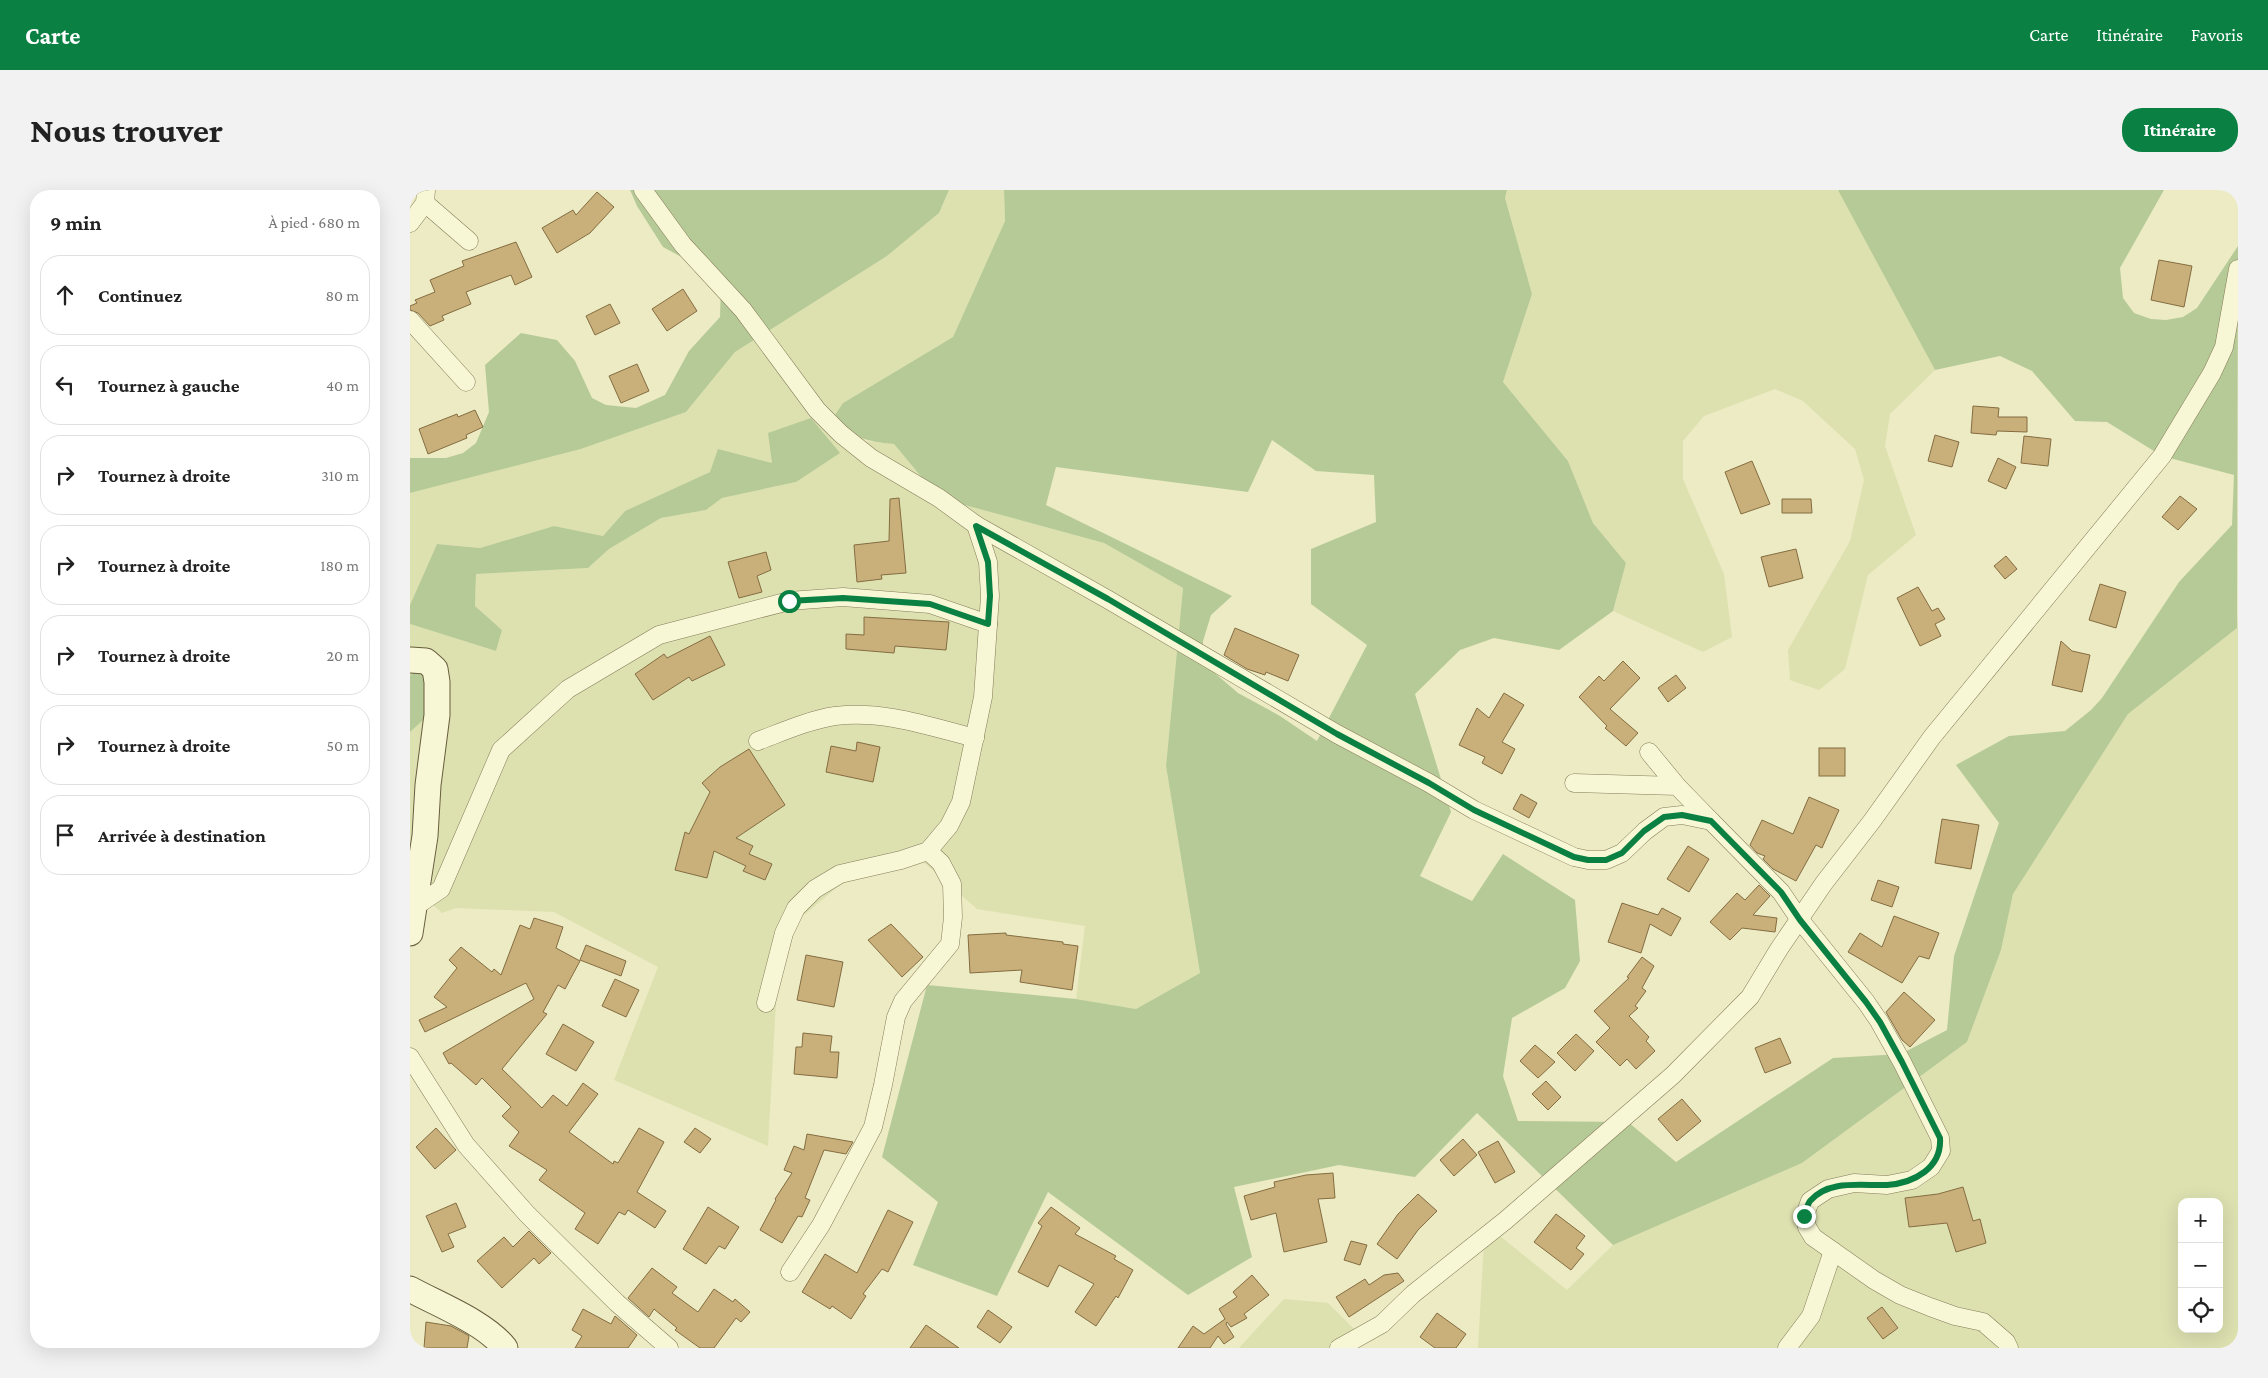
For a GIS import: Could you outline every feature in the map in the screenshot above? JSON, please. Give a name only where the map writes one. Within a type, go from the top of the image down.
[{"type":"street","points":[[643,190],[683,245],[743,310],[817,410],[871,458],[939,498],[976,526],[1108,599],[1337,734],[1429,783],[1474,810],[1574,857],[1588,860],[1606,860],[1622,853],[1644,831],[1664,817],[1682,815],[1711,821]]},
{"type":"street","points":[[410,223],[425,197],[470,241]]},
{"type":"street","points":[[1339,1348],[1382,1324],[1413,1294],[1506,1220],[1673,1075],[1750,997],[1800,920],[1932,737],[2162,456],[2212,373],[2224,346],[2238,270]]},
{"type":"street","points":[[410,320],[466,382]]},
{"type":"street","points":[[766,1003],[784,933],[796,908],[816,889],[840,874],[901,860],[928,851],[950,826],[961,802],[983,696],[990,596],[988,562],[976,526]]},
{"type":"street","points":[[413,908],[441,889],[501,750],[568,689],[659,635],[789,601],[843,598],[930,604],[988,624]]},
{"type":"street","points":[[410,660],[426,661],[435,670],[437,682],[437,715],[428,785],[425,836],[410,933]]},
{"type":"street","points":[[758,741],[834,716],[872,714],[899,718],[975,738]]},
{"type":"street","points":[[1649,752],[1677,786],[1781,892],[1800,920],[1880,1022],[1929,1112],[1940,1138],[1941,1151],[1931,1167],[1912,1180],[1887,1185],[1854,1183],[1828,1189],[1810,1202],[1804,1216],[1813,1238],[1874,1280],[1900,1295],[1955,1316],[1983,1322],[2006,1342],[2009,1348]]},
{"type":"street","points":[[1574,782],[1677,786]]},
{"type":"street","points":[[790,1272],[821,1226],[872,1127],[884,1085],[896,1017],[903,1001],[950,944],[953,916],[952,884],[941,864],[928,851]]},
{"type":"street","points":[[410,1057],[466,1144],[526,1214],[618,1303],[669,1348]]},
{"type":"street","points":[[1787,1348],[1811,1316],[1833,1251]]},
{"type":"street","points":[[410,1289],[472,1322],[500,1342],[505,1348]]},
{"type":"green space","points":[[630,190],[949,190],[939,213],[887,256],[735,352],[686,412],[581,449],[410,493],[410,458],[446,458],[463,453],[476,443],[489,412],[485,365],[521,333],[557,340],[575,361],[592,398],[606,405],[636,408],[665,395],[689,351],[720,317],[721,286],[709,272],[663,247],[637,206]]},
{"type":"green space","points":[[949,190],[1004,190],[1005,221],[953,337],[843,403],[865,441],[894,444],[939,498],[1104,543],[1183,588],[1166,766],[1200,973],[1136,1009],[1076,999],[1085,926],[977,909],[921,860],[841,884],[797,921],[776,1002],[768,1146],[614,1080],[658,967],[554,912],[456,908],[442,913],[429,901],[410,899],[410,732],[431,713],[415,669],[410,676],[410,624],[496,651],[502,630],[475,606],[476,574],[588,568],[609,549],[661,518],[706,510],[722,498],[796,482],[772,463],[710,472],[625,511],[603,536],[554,526],[480,548],[437,544],[410,605],[410,493],[581,449],[686,412],[735,352],[887,256],[939,213]]},
{"type":"green space","points":[[1004,190],[1507,190],[1505,198],[1532,294],[1503,382],[1568,461],[1593,523],[1626,563],[1613,611],[1559,650],[1494,638],[1460,650],[1415,694],[1451,812],[1420,876],[1472,901],[1503,854],[1575,900],[1580,961],[1565,988],[1512,1018],[1503,1076],[1518,1121],[1628,1122],[1676,1162],[1833,1058],[1901,1054],[1947,1030],[1954,956],[1999,823],[1956,765],[2009,736],[2065,731],[2091,710],[2102,698],[2179,582],[2232,525],[2234,475],[2162,456],[2107,422],[2075,421],[2032,371],[2000,356],[1935,370],[1838,190],[2164,190],[2120,268],[2123,298],[2134,313],[2151,319],[2166,320],[2183,317],[2197,308],[2238,246],[2237,628],[2128,714],[2013,894],[2001,950],[1967,1042],[1802,1163],[1613,1245],[1477,1113],[1415,1177],[1339,1165],[1234,1187],[1252,1257],[1188,1295],[1048,1192],[997,1296],[913,1265],[938,1202],[882,1157],[927,985],[1076,999],[1136,1009],[1200,973],[1166,766],[1183,588],[1104,543],[939,498],[894,444],[861,438],[833,418],[843,403],[953,337],[1005,221]],"holes":[[[1272,440],[1316,471],[1374,475],[1376,522],[1311,549],[1311,604],[1367,645],[1317,741],[1280,716],[1238,693],[1203,663],[1203,641],[1211,615],[1232,596],[1046,505],[1056,467],[1248,492]]]},
{"type":"green space","points":[[1507,190],[1838,190],[1841,194],[1935,370],[1890,414],[1885,446],[1916,535],[1868,575],[1845,669],[1819,690],[1790,680],[1788,650],[1850,541],[1864,480],[1855,449],[1803,401],[1775,389],[1704,416],[1683,441],[1683,479],[1724,574],[1732,637],[1703,652],[1613,611],[1626,563],[1593,523],[1568,461],[1503,382],[1532,294],[1505,198]]},
{"type":"green space","points":[[811,418],[840,453],[796,482],[722,498],[706,510],[661,518],[609,549],[588,568],[476,574],[475,606],[502,630],[496,651],[410,624],[410,605],[437,544],[480,548],[554,526],[603,536],[625,511],[710,472],[718,449],[772,463],[768,433]]},
{"type":"green space","points":[[2238,615],[2238,1348],[1478,1348],[1485,1224],[1567,1290],[1613,1245],[1802,1163],[1967,1042],[2001,950],[2013,894],[2128,714],[2237,628]]},
{"type":"green space","points":[[415,669],[433,675],[431,713],[410,732],[410,676]]},
{"type":"green space","points":[[1284,1299],[1328,1303],[1356,1331],[1352,1348],[1239,1348]]},
{"type":"building","points":[[597,192],[614,207],[590,233],[557,253],[542,228],[573,210],[576,215]]},
{"type":"building","points":[[516,242],[532,277],[515,285],[511,275],[466,292],[471,304],[442,316],[444,320],[430,326],[418,313],[410,310],[410,306],[417,303],[415,300],[435,292],[430,280],[464,266],[462,261]]},
{"type":"building","points":[[2159,260],[2192,266],[2184,307],[2151,300]]},
{"type":"building","points":[[683,289],[697,311],[667,331],[652,309]]},
{"type":"building","points":[[610,304],[620,323],[595,335],[586,316]]},
{"type":"building","points":[[637,364],[649,391],[621,403],[609,376]]},
{"type":"building","points":[[1973,406],[1999,408],[1998,417],[2027,417],[2027,432],[1997,431],[1996,435],[1971,433]]},
{"type":"building","points":[[475,410],[483,427],[466,435],[467,438],[428,454],[419,429],[457,414],[458,417]]},
{"type":"building","points":[[1935,435],[1959,442],[1952,467],[1928,461]]},
{"type":"building","points":[[2024,436],[2051,439],[2048,466],[2021,463]]},
{"type":"building","points":[[1998,458],[2016,467],[2006,489],[1988,481]]},
{"type":"building","points":[[1752,461],[1770,504],[1741,514],[1725,472]]},
{"type":"building","points":[[2180,496],[2197,509],[2178,530],[2162,517]]},
{"type":"building","points":[[899,498],[906,573],[881,575],[882,579],[857,582],[854,545],[889,541],[890,499]]},
{"type":"building","points":[[1782,499],[1811,499],[1812,513],[1782,513]]},
{"type":"building","points":[[1796,549],[1803,578],[1769,587],[1761,557]]},
{"type":"building","points":[[766,552],[771,570],[757,576],[762,592],[739,598],[728,562]]},
{"type":"building","points":[[2006,556],[2017,569],[2005,579],[1994,566]]},
{"type":"building","points":[[2100,584],[2126,592],[2116,628],[2089,620]]},
{"type":"building","points":[[1918,587],[1932,611],[1938,608],[1945,619],[1935,624],[1941,636],[1920,646],[1897,598]]},
{"type":"building","points":[[864,617],[949,622],[946,650],[895,646],[894,653],[846,649],[846,634],[864,635]]},
{"type":"building","points":[[1235,628],[1299,655],[1288,681],[1266,672],[1265,675],[1247,669],[1224,655]]},
{"type":"building","points":[[710,636],[725,665],[692,681],[689,677],[653,700],[635,674],[664,654],[667,658]]},
{"type":"building","points":[[2061,641],[2072,651],[2090,655],[2082,692],[2052,685]]},
{"type":"building","points":[[1623,661],[1640,678],[1610,709],[1638,733],[1626,746],[1605,728],[1607,726],[1579,697],[1599,676],[1604,681]]},
{"type":"building","points":[[1676,675],[1686,688],[1668,702],[1658,688]]},
{"type":"building","points":[[1504,693],[1524,705],[1502,742],[1515,749],[1502,774],[1482,763],[1485,757],[1459,745],[1477,708],[1489,718]]},
{"type":"building","points":[[857,742],[880,747],[873,782],[826,772],[831,746],[856,751]]},
{"type":"building","points":[[1819,748],[1845,748],[1845,776],[1819,776]]},
{"type":"building","points":[[749,749],[785,805],[736,838],[753,846],[749,854],[772,864],[765,880],[743,871],[746,866],[714,851],[707,878],[675,870],[685,832],[689,834],[710,792],[702,783],[720,767]]},
{"type":"building","points":[[1521,794],[1537,803],[1529,818],[1513,809]]},
{"type":"building","points":[[1809,797],[1839,810],[1822,848],[1816,845],[1796,881],[1773,869],[1763,859],[1765,856],[1757,853],[1750,845],[1762,820],[1793,834]]},
{"type":"building","points":[[1942,819],[1979,825],[1971,869],[1935,863]]},
{"type":"building","points":[[1688,846],[1709,859],[1689,892],[1667,879]]},
{"type":"building","points":[[1878,880],[1899,887],[1892,907],[1871,900]]},
{"type":"building","points":[[1759,885],[1770,896],[1753,915],[1777,918],[1775,932],[1742,928],[1730,940],[1710,922],[1737,893],[1745,900]]},
{"type":"building","points":[[1622,903],[1658,915],[1662,908],[1681,918],[1671,936],[1650,924],[1641,953],[1608,942]]},
{"type":"building","points":[[1894,916],[1939,933],[1929,959],[1919,956],[1902,983],[1848,952],[1860,933],[1882,947]]},
{"type":"building","points":[[534,918],[563,927],[556,948],[580,961],[565,989],[558,985],[543,1012],[547,1014],[502,1069],[542,1108],[553,1095],[567,1106],[583,1083],[598,1094],[569,1132],[613,1164],[614,1161],[618,1163],[639,1128],[664,1142],[637,1192],[666,1211],[655,1228],[628,1210],[625,1215],[619,1212],[598,1244],[575,1229],[585,1213],[539,1180],[547,1170],[509,1146],[519,1132],[502,1116],[511,1107],[482,1078],[476,1085],[451,1063],[449,1064],[443,1053],[534,999],[526,983],[425,1032],[419,1020],[447,1007],[434,997],[457,968],[449,960],[461,947],[492,972],[494,969],[501,975],[520,925],[530,929]]},
{"type":"building","points":[[891,924],[923,957],[902,977],[868,940]]},
{"type":"building","points":[[1006,933],[1006,935],[1063,942],[1063,944],[1078,946],[1072,990],[1020,982],[1022,970],[970,973],[968,935]]},
{"type":"building","points":[[586,945],[626,961],[621,976],[580,960]]},
{"type":"building","points":[[806,955],[843,962],[834,1007],[797,1000]]},
{"type":"building","points":[[1642,957],[1654,966],[1642,988],[1646,991],[1635,1006],[1638,1008],[1629,1016],[1649,1037],[1646,1041],[1655,1051],[1636,1069],[1627,1059],[1620,1066],[1596,1042],[1610,1028],[1594,1011],[1629,978],[1627,977]]},
{"type":"building","points":[[615,979],[639,990],[626,1017],[602,1006]]},
{"type":"building","points":[[1904,992],[1935,1020],[1910,1047],[1902,1040],[1886,1012]]},
{"type":"building","points":[[563,1024],[594,1042],[576,1071],[546,1054]]},
{"type":"building","points":[[803,1033],[832,1036],[830,1052],[839,1052],[837,1078],[794,1074],[796,1047],[802,1047]]},
{"type":"building","points":[[1576,1034],[1594,1051],[1575,1071],[1557,1053]]},
{"type":"building","points":[[1780,1038],[1791,1063],[1765,1073],[1755,1048]]},
{"type":"building","points":[[1535,1045],[1555,1062],[1538,1078],[1520,1061]]},
{"type":"building","points":[[1546,1081],[1561,1097],[1548,1110],[1532,1094]]},
{"type":"building","points":[[1682,1099],[1701,1121],[1677,1141],[1658,1119]]},
{"type":"building","points":[[436,1128],[456,1150],[435,1169],[416,1147]]},
{"type":"building","points":[[695,1128],[711,1139],[700,1153],[684,1142]]},
{"type":"building","points":[[807,1134],[853,1142],[846,1154],[824,1150],[805,1198],[810,1200],[802,1217],[798,1216],[782,1243],[760,1230],[775,1199],[792,1173],[784,1170],[794,1146],[804,1150]]},
{"type":"building","points":[[1463,1139],[1477,1155],[1454,1176],[1440,1160]]},
{"type":"building","points":[[1498,1141],[1515,1172],[1495,1183],[1478,1152]]},
{"type":"building","points":[[1333,1173],[1335,1198],[1318,1199],[1327,1242],[1284,1252],[1276,1213],[1251,1220],[1244,1196],[1275,1187],[1274,1182],[1306,1175]]},
{"type":"building","points":[[1963,1187],[1973,1221],[1980,1219],[1986,1243],[1956,1252],[1947,1223],[1909,1227],[1905,1198],[1938,1194]]},
{"type":"building","points":[[1418,1194],[1437,1211],[1418,1230],[1397,1259],[1377,1244],[1398,1214]]},
{"type":"building","points":[[456,1203],[466,1227],[448,1234],[454,1247],[442,1252],[426,1216]]},
{"type":"building","points":[[708,1207],[739,1227],[725,1249],[719,1246],[706,1264],[683,1249]]},
{"type":"building","points":[[1051,1207],[1080,1228],[1075,1234],[1116,1256],[1114,1259],[1133,1270],[1118,1298],[1116,1296],[1096,1326],[1075,1312],[1094,1284],[1059,1265],[1048,1287],[1018,1272],[1042,1226],[1038,1223]]},
{"type":"building","points":[[888,1210],[913,1222],[888,1272],[882,1269],[863,1294],[866,1296],[851,1319],[832,1306],[830,1309],[802,1292],[825,1254],[857,1273]]},
{"type":"building","points":[[1556,1214],[1585,1236],[1576,1248],[1584,1254],[1571,1270],[1534,1242]]},
{"type":"building","points":[[529,1231],[551,1253],[539,1264],[534,1258],[502,1288],[477,1261],[504,1237],[513,1247]]},
{"type":"building","points":[[1351,1241],[1367,1245],[1360,1265],[1344,1260]]},
{"type":"building","points":[[652,1268],[677,1287],[672,1293],[698,1312],[714,1289],[733,1302],[735,1299],[750,1312],[741,1322],[736,1318],[714,1348],[700,1348],[675,1330],[677,1328],[654,1309],[649,1317],[628,1298]]},
{"type":"building","points":[[1398,1273],[1404,1281],[1349,1317],[1336,1297],[1365,1279],[1369,1285],[1384,1275]]},
{"type":"building","points":[[1252,1275],[1269,1295],[1244,1314],[1247,1318],[1231,1327],[1227,1322],[1226,1324],[1234,1337],[1224,1344],[1218,1336],[1210,1348],[1178,1348],[1193,1326],[1204,1334],[1225,1319],[1219,1309],[1237,1297],[1233,1292]]},
{"type":"building","points":[[1882,1307],[1898,1328],[1883,1339],[1867,1318]]},
{"type":"building","points":[[583,1309],[611,1324],[615,1316],[637,1335],[628,1348],[575,1348],[582,1336],[572,1330]]},
{"type":"building","points":[[988,1310],[1012,1327],[1000,1343],[977,1327]]},
{"type":"building","points":[[1437,1313],[1466,1334],[1456,1348],[1435,1348],[1420,1337]]},
{"type":"building","points":[[426,1322],[451,1326],[466,1334],[469,1336],[467,1348],[424,1348]]},
{"type":"building","points":[[926,1325],[959,1348],[910,1348]]},
{"type":"route","points":[[789,601],[843,598],[894,600],[930,604],[961,613],[988,624],[990,596],[988,562],[976,526],[1108,599],[1337,734],[1429,783],[1474,810],[1574,857],[1588,860],[1606,860],[1622,853],[1644,831],[1664,817],[1682,815],[1711,821],[1781,892],[1800,920],[1866,1002],[1880,1022],[1902,1062],[1929,1112],[1940,1138],[1941,1151],[1931,1167],[1912,1180],[1887,1185],[1854,1183],[1828,1189],[1810,1202],[1804,1216]]}]
